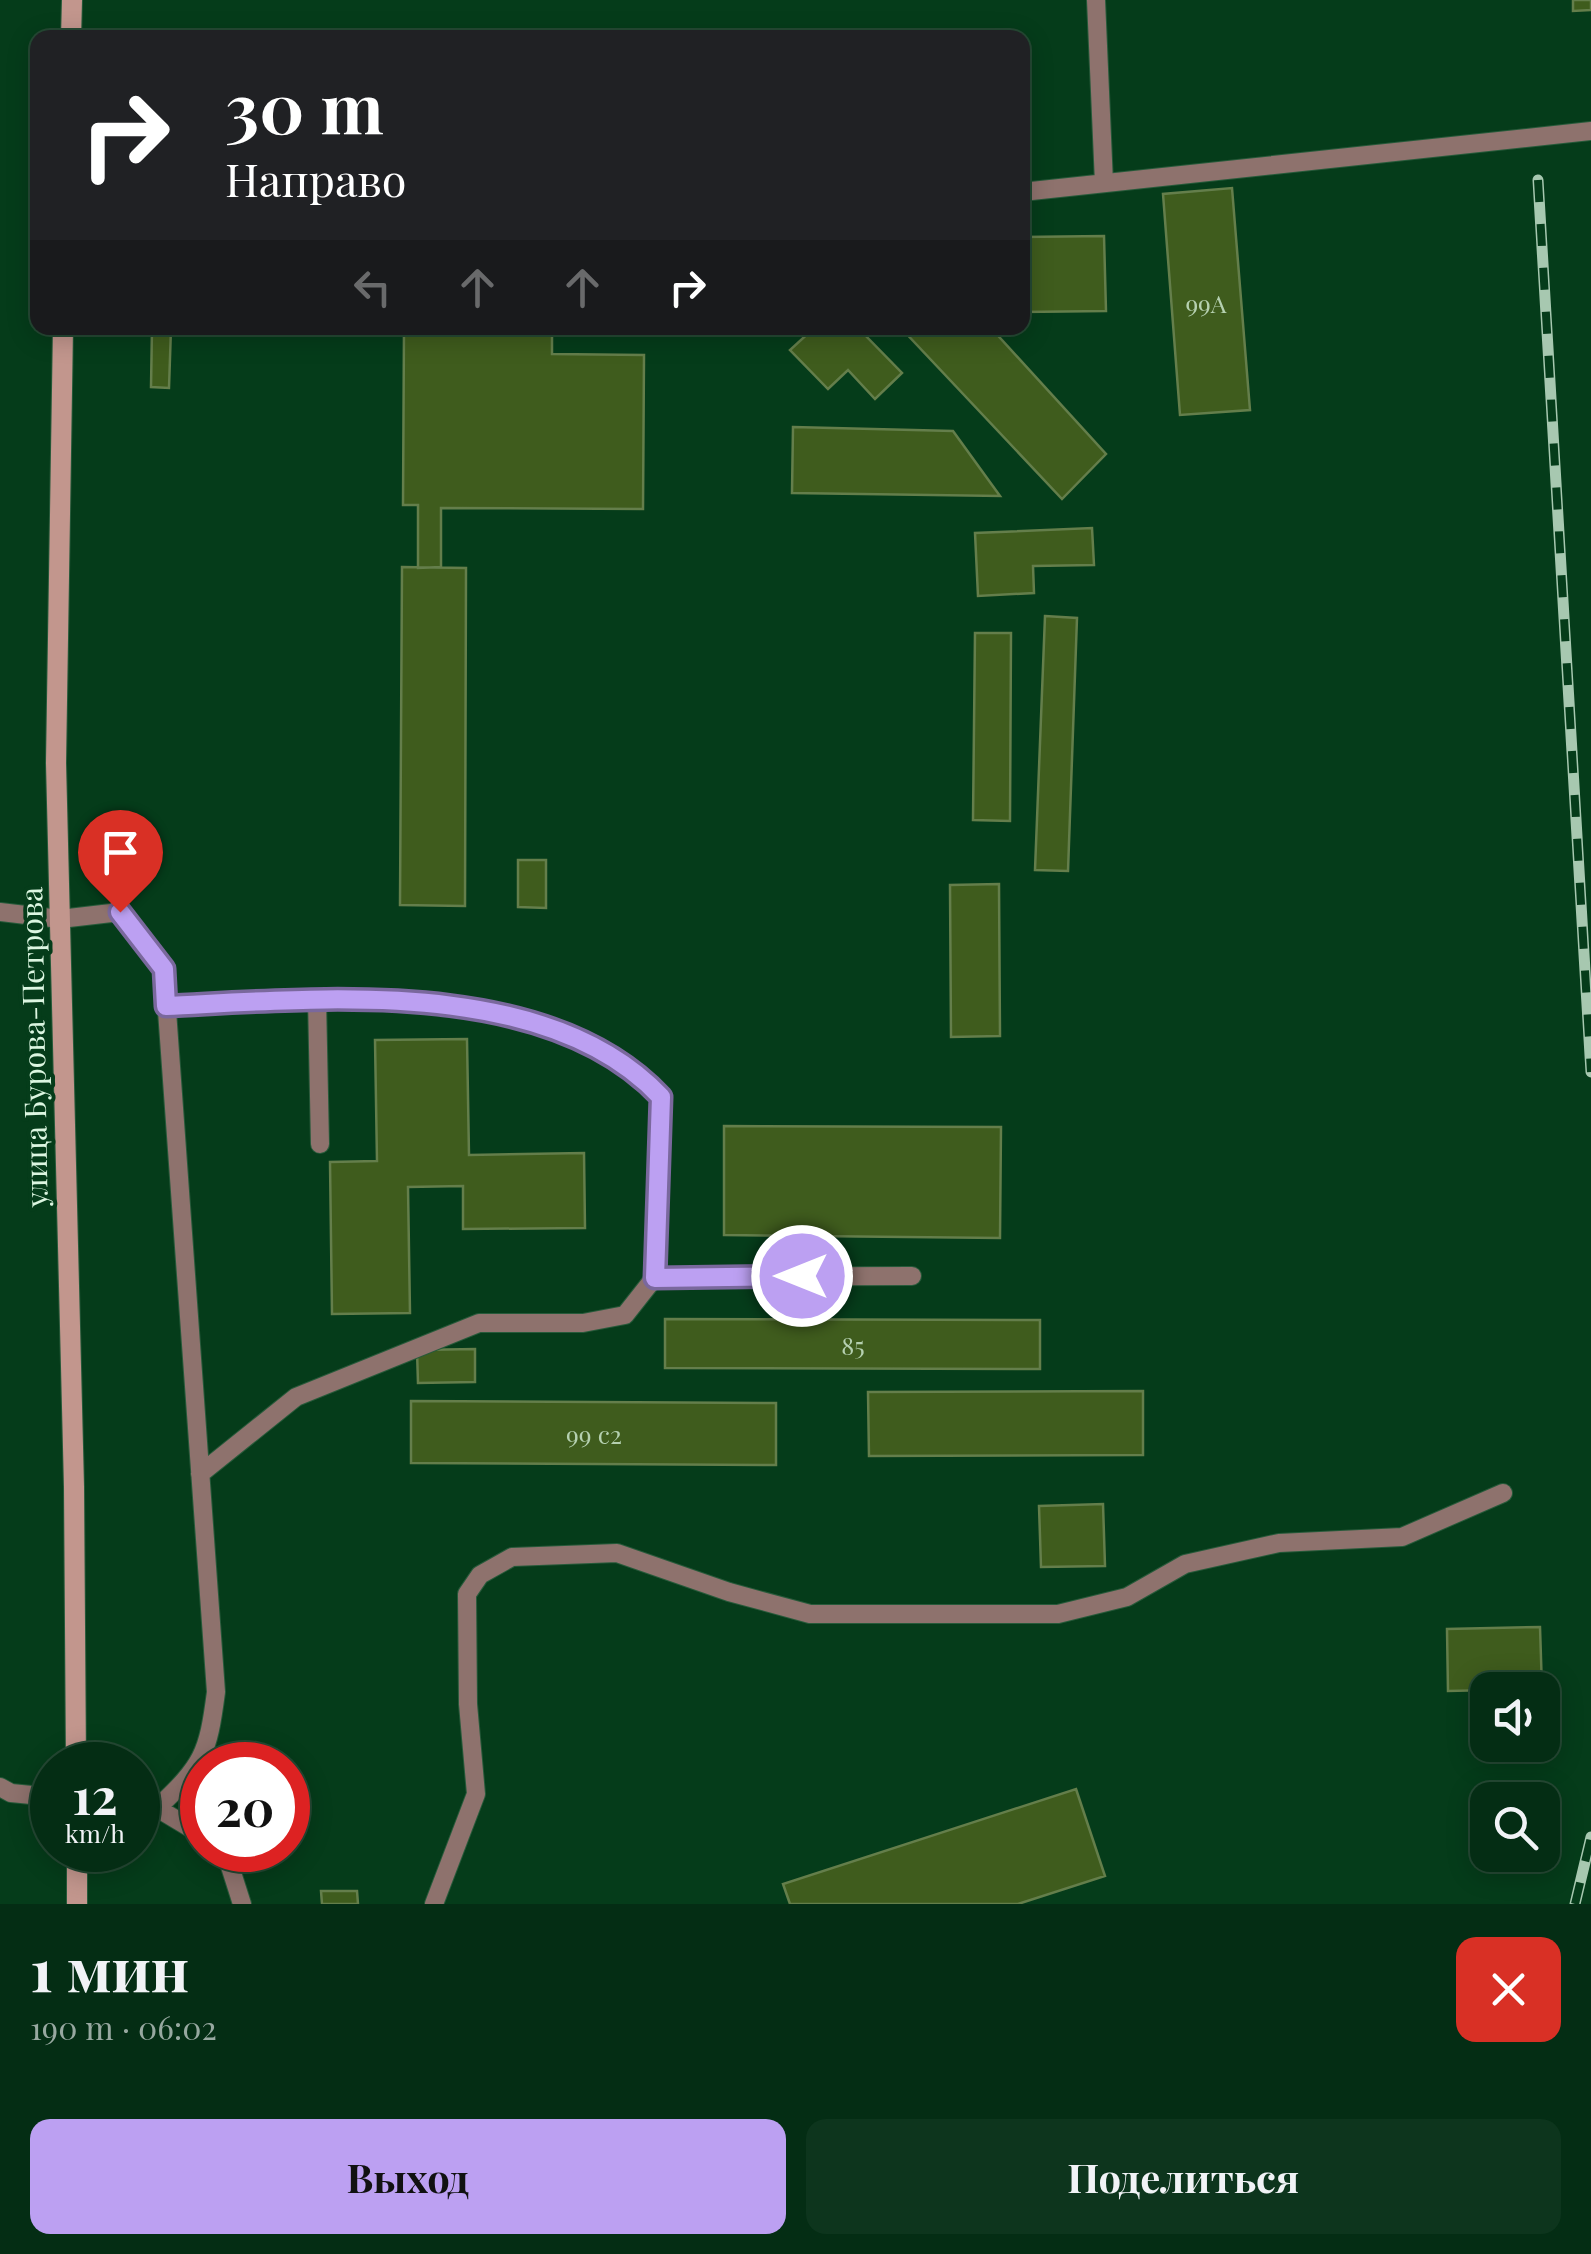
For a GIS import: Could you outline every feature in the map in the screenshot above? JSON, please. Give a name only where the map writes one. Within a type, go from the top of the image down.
[{"type":"main road","points":[[71,30],[72,0]]},
{"type":"main road","name":"улица Бурова-Петрова","points":[[63,335],[56,667],[76,1742]]},
{"type":"main road","points":[[77,1872],[78,1904]]},
{"type":"lane","points":[[1096,0],[1104,182]]},
{"type":"lane","points":[[1030,191],[1591,131]]},
{"type":"lane","points":[[0,912],[60,919],[120,912],[164,969],[216,1692],[209,1744],[188,1780],[160,1805]]},
{"type":"lane","points":[[166,1006],[348,998],[477,1008],[573,1036],[639,1074],[661,1097],[655,1278],[625,1315],[583,1323],[479,1323],[296,1397],[200,1474]]},
{"type":"lane","points":[[317,1000],[320,1144]]},
{"type":"lane","points":[[655,1278],[912,1276]]},
{"type":"lane","points":[[434,1904],[476,1794],[468,1704],[467,1594],[480,1575],[512,1557],[617,1554],[729,1592],[810,1614],[1058,1614],[1128,1597],[1185,1564],[1241,1551],[1279,1543],[1402,1538],[1503,1493]]},
{"type":"lane","points":[[0,1788],[30,1795]]},
{"type":"lane","points":[[232,1872],[242,1904]]},
{"type":"building","points":[[1573,0],[1591,0],[1591,10],[1573,11]]},
{"type":"building","points":[[1232,188],[1250,410],[1180,415],[1163,194]]},
{"type":"building","points":[[1104,236],[1106,311],[1030,312],[1030,237]]},
{"type":"building","points":[[152,335],[171,335],[169,388],[151,387]]},
{"type":"building","points":[[404,335],[552,335],[552,354],[644,355],[643,509],[441,508],[441,567],[418,568],[418,505],[403,505]]},
{"type":"building","points":[[806,335],[865,335],[902,373],[875,399],[848,370],[828,389],[790,350]]},
{"type":"building","points":[[908,335],[997,335],[1106,454],[1062,499]]},
{"type":"building","points":[[793,427],[953,431],[1000,496],[792,493]]},
{"type":"building","points":[[1092,528],[1094,565],[1033,566],[1034,593],[978,596],[975,533]]},
{"type":"building","points":[[402,567],[466,568],[465,906],[400,905]]},
{"type":"building","points":[[1045,616],[1077,618],[1068,871],[1035,870]]},
{"type":"building","points":[[975,633],[1011,633],[1010,821],[973,820]]},
{"type":"building","points":[[518,860],[546,860],[546,908],[518,907]]},
{"type":"building","points":[[999,884],[1000,1036],[951,1037],[950,885]]},
{"type":"building","points":[[467,1039],[469,1155],[584,1153],[585,1228],[463,1229],[463,1186],[408,1187],[410,1313],[332,1314],[330,1162],[377,1161],[375,1040]]},
{"type":"building","points":[[724,1126],[1001,1127],[1000,1238],[724,1235]]},
{"type":"building","points":[[665,1319],[1040,1320],[1040,1369],[665,1368]]},
{"type":"building","points":[[475,1349],[475,1382],[418,1383],[417,1350]]},
{"type":"building","points":[[1143,1391],[1143,1455],[869,1456],[868,1392]]},
{"type":"building","points":[[411,1401],[776,1403],[776,1465],[411,1463]]},
{"type":"building","points":[[1103,1504],[1105,1566],[1041,1567],[1039,1506]]},
{"type":"building","points":[[1540,1627],[1541,1672],[1470,1672],[1470,1691],[1448,1691],[1447,1629]]},
{"type":"building","points":[[1076,1789],[1105,1876],[1018,1904],[790,1904],[783,1884]]},
{"type":"building","points":[[321,1891],[357,1891],[358,1904],[322,1904]]},
{"type":"railway","points":[[1538,180],[1591,1072]]},
{"type":"railway","points":[[1575,1904],[1591,1837]]},
{"type":"route","points":[[120,912],[164,969],[166,1006],[348,998],[477,1008],[573,1036],[639,1074],[661,1097],[655,1278],[802,1276]]}]
